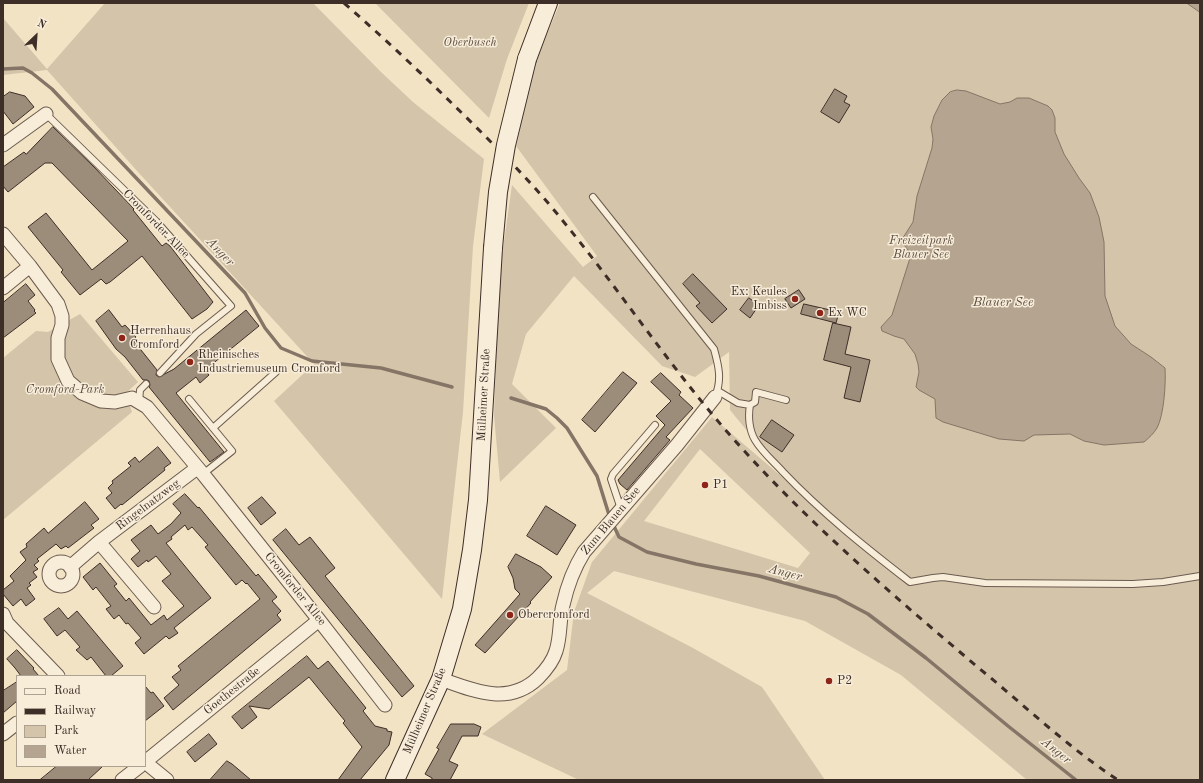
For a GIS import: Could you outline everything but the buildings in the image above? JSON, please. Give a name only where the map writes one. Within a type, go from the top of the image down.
[{"type":"main road","name":"Mülheimer Straße","points":[[395,780],[441,679],[462,609],[472,550],[478,500],[493,248],[498,192],[506,145],[527,59],[548,3]]},
{"type":"street","name":"Cromforder Allee","points":[[3,145],[46,114]]},
{"type":"street","points":[[3,234],[30,266],[58,304],[62,316],[62,326],[58,338],[58,359],[68,381],[82,393],[101,400],[115,402],[132,398],[139,402]]},
{"type":"street","points":[[3,288],[30,266]]},
{"type":"street","name":"Zum Blauen See","points":[[441,679],[475,691],[500,694],[513,692],[527,687],[541,676],[552,662],[556,651],[562,606],[568,585],[584,552],[677,445],[716,394]]},
{"type":"street","name":"Cromforder Allee","points":[[139,402],[147,407],[200,471],[385,705]]},
{"type":"street","name":"Ringelnatzweg","points":[[70,567],[99,542],[200,471]]},
{"type":"street","points":[[99,542],[154,607]]},
{"type":"street","points":[[3,614],[7,623],[57,675]]},
{"type":"street","name":"Goethestraße","points":[[146,761],[319,620]]},
{"type":"street","points":[[3,734],[16,724]]},
{"type":"street","points":[[146,763],[166,780]]},
{"type":"street","points":[[122,780],[139,767]]},
{"type":"lane","name":"Cromforder Allee","points":[[46,114],[156,220],[231,306],[196,334],[160,373]]},
{"type":"lane","points":[[593,197],[714,349],[720,377],[716,394],[745,405],[750,405],[755,402],[756,392],[786,400]]},
{"type":"lane","points":[[213,428],[276,372]]},
{"type":"lane","points":[[139,402],[140,390],[146,384]]},
{"type":"lane","points":[[189,399],[232,452],[200,471]]},
{"type":"lane","points":[[750,405],[749,413],[751,430],[754,440],[760,448],[805,494],[867,549],[910,582],[943,577],[985,583],[1133,584],[1163,582],[1200,576]]},
{"type":"lane","points":[[620,511],[611,479],[613,474],[655,425]]},
{"type":"green space","points":[[105,3],[313,3],[413,102],[484,159],[473,246],[463,412],[442,599],[274,401],[314,364],[138,172],[47,70],[3,75],[3,18],[47,69]]},
{"type":"green space","name":"Oberbusch","points":[[375,3],[529,3],[507,59],[489,118]]},
{"type":"green space","name":"Freizeitpark Blauer See","points":[[560,3],[1200,3],[1200,780],[1027,780],[901,675],[805,621],[614,571],[587,593],[693,648],[762,687],[825,780],[579,780],[482,734],[567,670],[574,612],[592,562],[712,417],[788,482],[758,450],[751,441],[748,432],[730,410],[729,352],[695,377],[662,366],[574,276],[526,334],[512,384],[556,428],[500,482],[494,415],[499,277],[512,185],[583,267],[597,256],[516,146],[533,68]],"holes":[[[700,449],[810,553],[798,568],[644,521]]]},
{"type":"green space","name":"Cromford-Park","points":[[80,314],[138,382],[126,393],[132,412],[3,520],[3,358],[36,331],[48,332]]},
{"type":"water","points":[[1187,3],[1200,3],[1200,12]]},
{"type":"water","name":"Blauer See","points":[[957,90],[966,91],[1000,104],[1010,102],[1017,98],[1029,98],[1048,106],[1052,110],[1055,118],[1055,132],[1064,154],[1090,193],[1099,217],[1104,242],[1105,296],[1115,326],[1131,344],[1165,368],[1164,399],[1161,415],[1157,428],[1144,442],[1104,445],[1084,441],[1070,434],[1034,435],[1024,441],[999,439],[943,422],[936,418],[935,399],[916,387],[919,372],[915,354],[904,339],[882,331],[881,327],[892,315],[910,258],[908,250],[901,241],[913,222],[917,196],[932,148],[933,139],[931,127],[934,116],[942,100],[950,92]]},
{"type":"waterway","name":"Anger","points":[[3,69],[23,68],[32,73],[52,89],[245,293],[265,328],[281,348],[312,361],[381,368],[452,387]]},
{"type":"waterway","name":"Anger","points":[[511,398],[546,409],[567,428],[597,476],[610,518]]},
{"type":"waterway","name":"Anger","points":[[613,524],[619,537],[647,552],[696,564],[759,576],[836,597],[868,614],[926,658],[1076,780]]},
{"type":"railway","points":[[344,3],[450,102],[535,188],[583,246],[702,402],[752,460],[783,492],[814,523],[913,612],[1065,741],[1118,780]]},
{"type":"place","name":"Ex: Keules Imbiss","points":[[795,299]]},
{"type":"place","name":"Ex WC","points":[[820,313]]},
{"type":"place","name":"Herrenhaus Cromford","points":[[122,338]]},
{"type":"place","name":"Rheinisches Industriemuseum Cromford","points":[[190,362]]},
{"type":"place","name":"P1","points":[[705,485]]},
{"type":"place","name":"Obercromford","points":[[510,615]]},
{"type":"place","name":"P2","points":[[829,681]]}]
